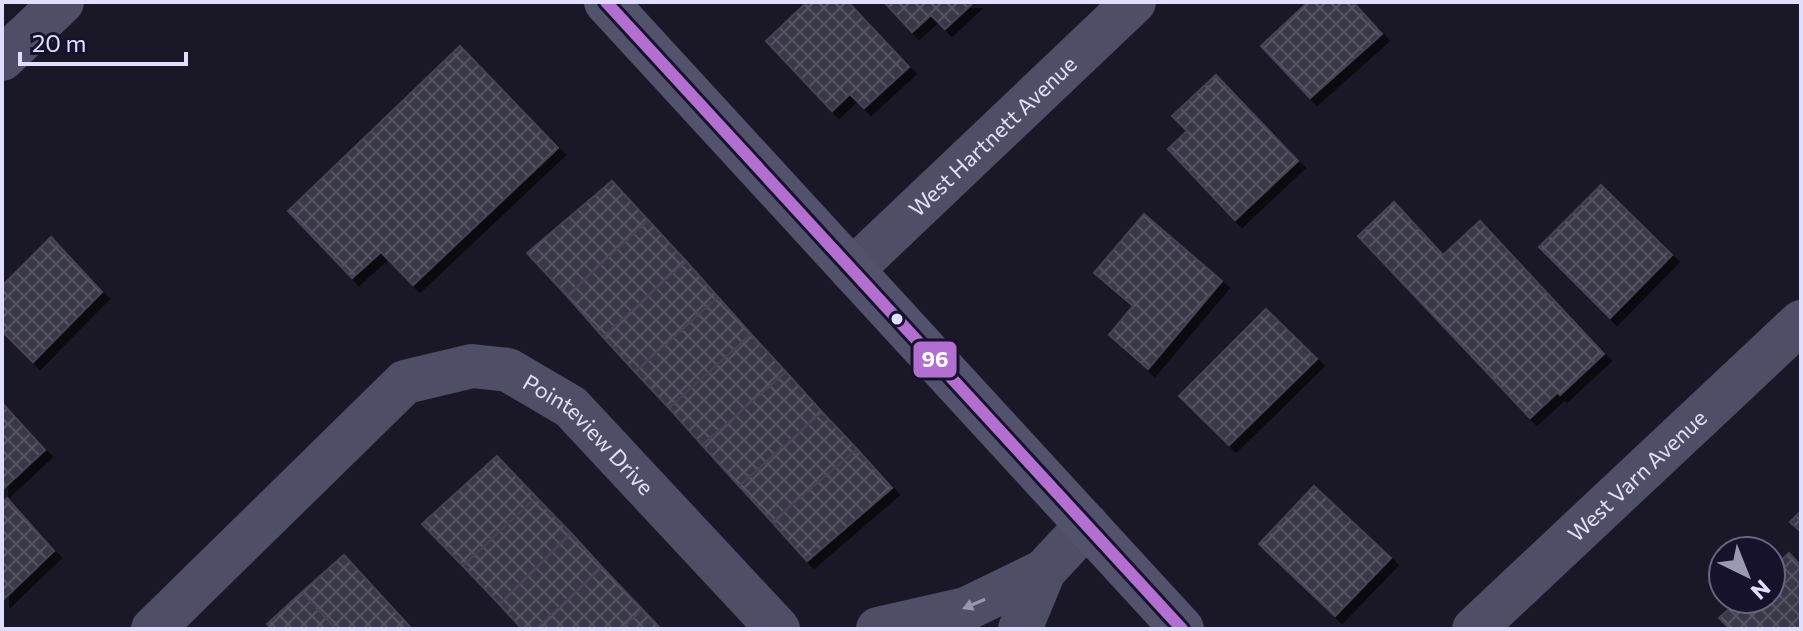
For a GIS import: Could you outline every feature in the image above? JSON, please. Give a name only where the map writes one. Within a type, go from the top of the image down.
[{"type":"street","points":[[2,59],[62,2]]},
{"type":"street","points":[[606,2],[1182,629]]},
{"type":"street","name":"West Hartnett Avenue","points":[[852,270],[1134,2]]},
{"type":"street","name":"West Varn Avenue","points":[[1474,629],[1801,322]]},
{"type":"street","name":"Pointeview Drive","points":[[153,629],[405,382],[472,366],[508,370],[571,407],[778,629]]},
{"type":"street","points":[[1020,629],[1044,571],[1087,525]]},
{"type":"street","points":[[878,629],[966,609],[1044,571]]},
{"type":"building","points":[[807,2],[848,2],[909,67],[864,108],[850,94],[832,111],[766,41]]},
{"type":"building","points":[[884,2],[974,2],[945,29],[931,15],[912,32]]},
{"type":"building","points":[[1308,2],[1353,2],[1382,34],[1310,98],[1261,46]]},
{"type":"building","points":[[460,46],[558,148],[413,285],[381,252],[352,278],[288,211]]},
{"type":"building","points":[[1216,75],[1298,161],[1235,220],[1168,149],[1187,131],[1172,116]]},
{"type":"building","points":[[612,181],[648,220],[567,296],[527,253]]},
{"type":"building","points":[[1601,185],[1672,255],[1610,318],[1539,247]]},
{"type":"building","points":[[1394,202],[1443,255],[1480,221],[1604,354],[1530,418],[1358,236]]},
{"type":"building","points":[[1144,214],[1222,281],[1148,369],[1109,335],[1133,306],[1094,273]]},
{"type":"building","points":[[648,220],[686,261],[603,337],[567,296]]},
{"type":"building","points":[[51,237],[102,292],[33,362],[2,331],[2,286]]},
{"type":"building","points":[[686,261],[718,297],[635,372],[603,337]]},
{"type":"building","points":[[718,297],[751,334],[669,408],[635,372]]},
{"type":"building","points":[[1266,309],[1317,359],[1229,445],[1179,396]]},
{"type":"building","points":[[751,334],[786,372],[702,445],[669,408]]},
{"type":"building","points":[[786,372],[822,412],[739,486],[702,445]]},
{"type":"building","points":[[2,403],[45,450],[2,490]]},
{"type":"building","points":[[822,412],[857,449],[772,522],[739,486]]},
{"type":"building","points":[[857,449],[892,488],[807,561],[772,522]]},
{"type":"building","points":[[497,456],[536,497],[463,566],[422,524]]},
{"type":"building","points":[[1314,486],[1391,558],[1335,616],[1259,544]]},
{"type":"building","points":[[536,497],[571,533],[499,604],[463,566]]},
{"type":"building","points":[[7,498],[54,551],[3,600],[2,503]]},
{"type":"building","points":[[1801,511],[1801,532],[1790,522]]},
{"type":"building","points":[[571,533],[602,567],[536,629],[522,629],[499,604]]},
{"type":"building","points":[[1789,553],[1801,566],[1801,629],[1730,629],[1719,618],[1722,615],[1787,615]]},
{"type":"building","points":[[344,555],[412,629],[336,629],[302,592]]},
{"type":"building","points":[[602,567],[642,609],[621,629],[536,629]]},
{"type":"building","points":[[302,592],[336,629],[271,629],[267,624]]},
{"type":"building","points":[[642,609],[661,629],[621,629]]},
{"type":"transit line","name":"96","points":[[606,2],[1182,629]]}]
